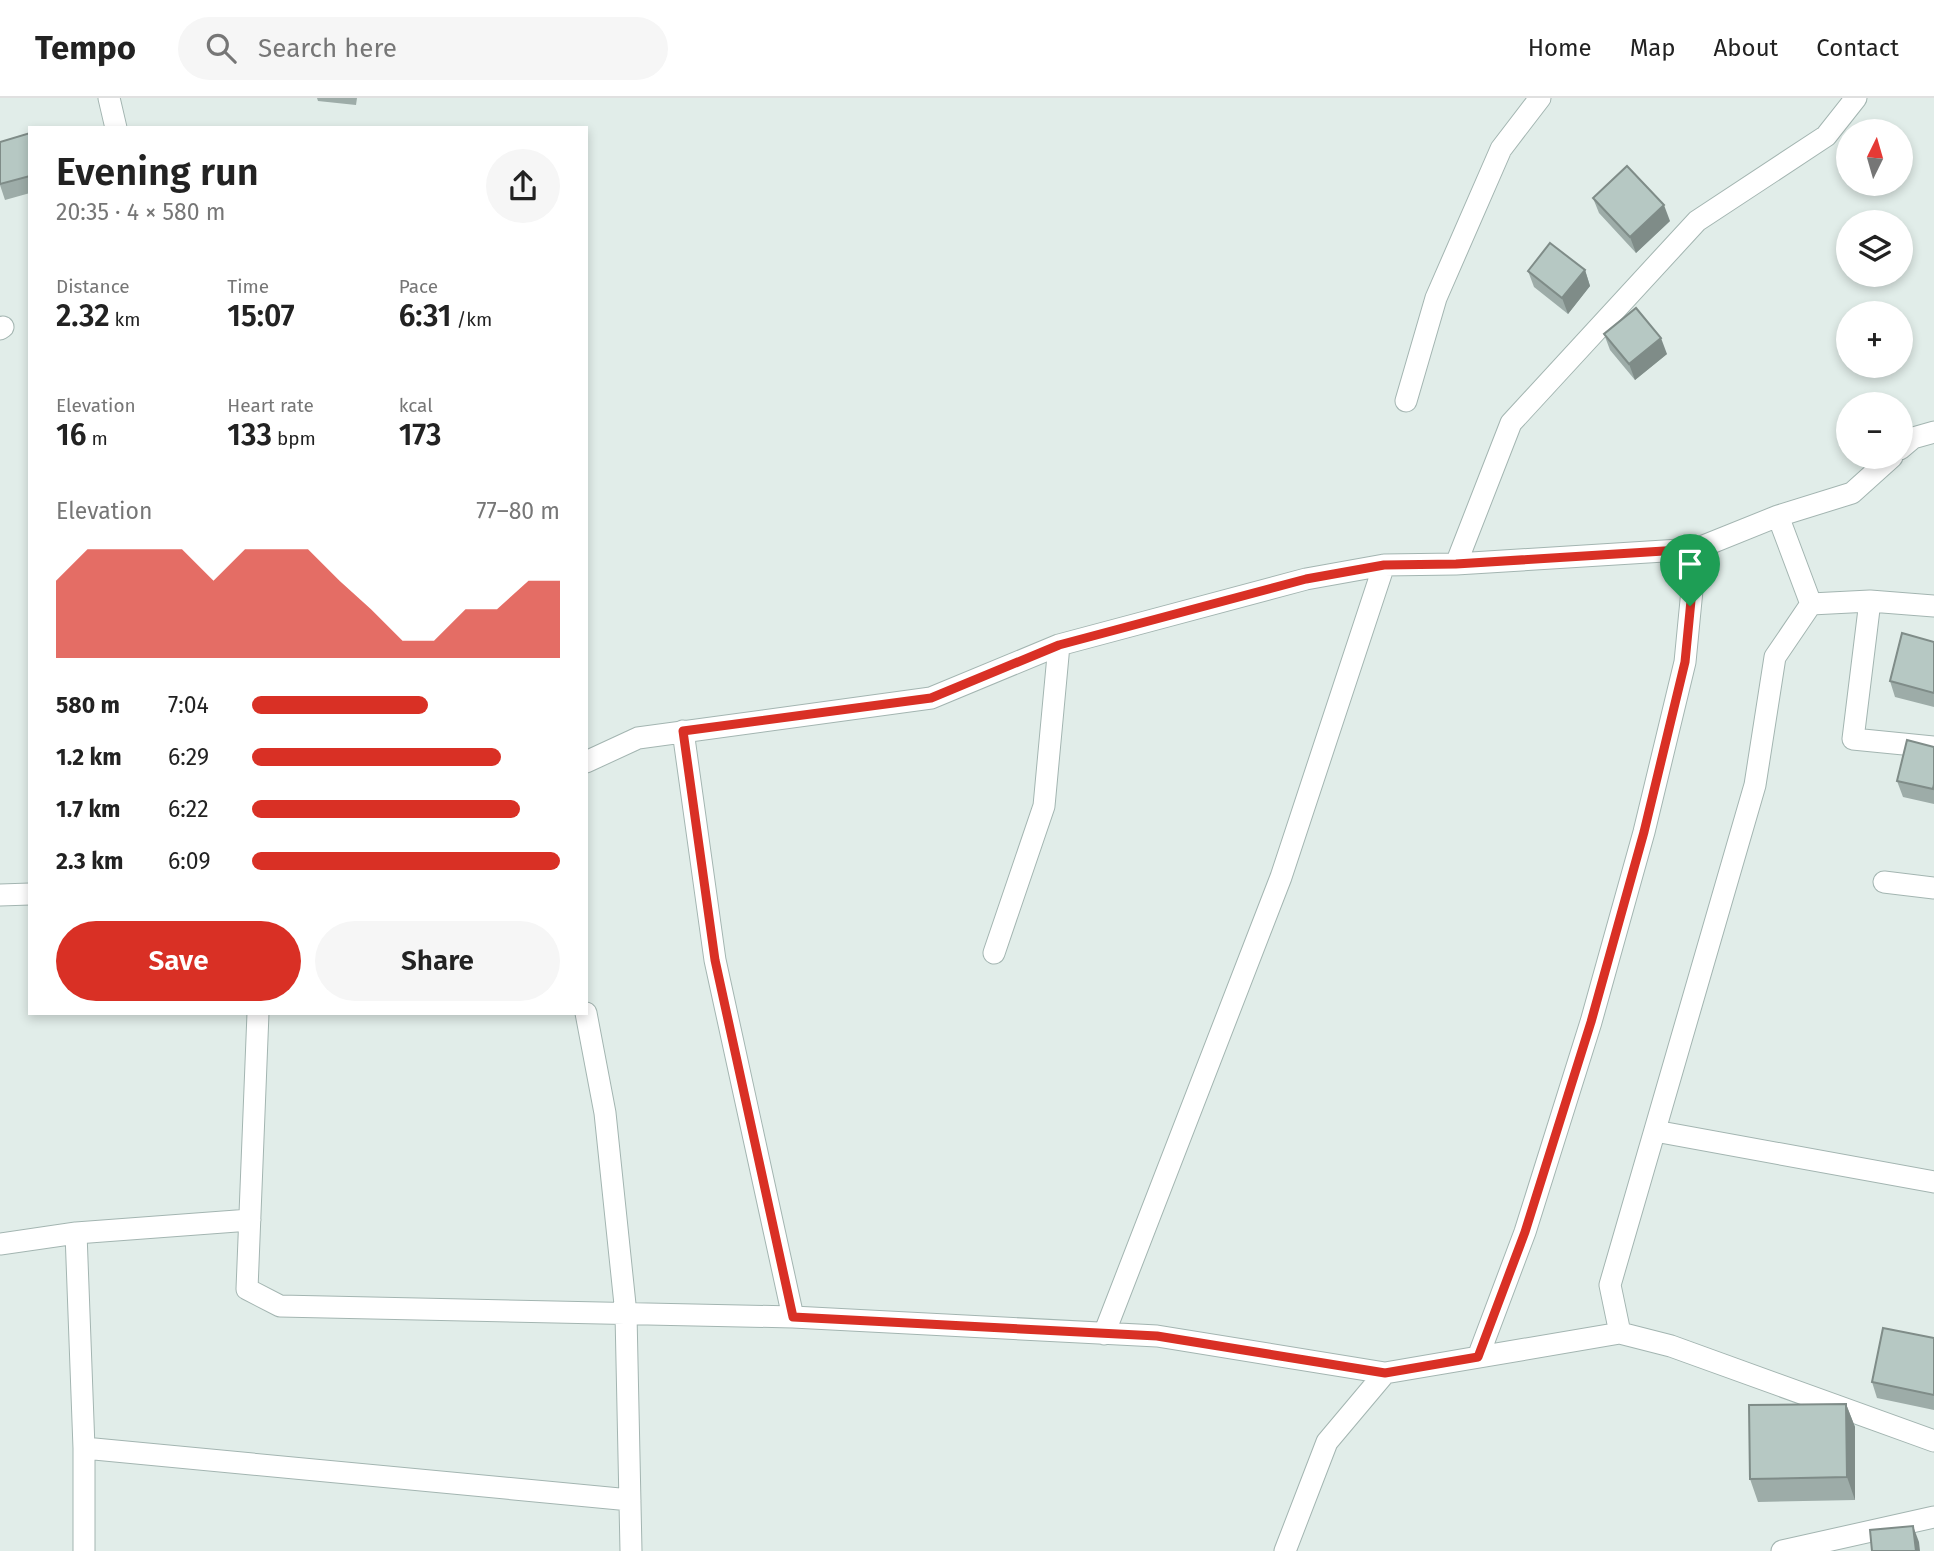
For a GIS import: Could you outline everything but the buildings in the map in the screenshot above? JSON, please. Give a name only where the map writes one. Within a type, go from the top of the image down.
[{"type":"street","points":[[109,98],[116,126]]},
{"type":"street","points":[[1406,401],[1436,298],[1500,149],[1540,98]]},
{"type":"street","points":[[1456,564],[1511,423],[1696,221],[1826,136],[1856,98]]},
{"type":"street","points":[[1913,438],[1934,432]]},
{"type":"street","points":[[588,761],[638,738],[931,698],[1059,645],[1306,579],[1384,565],[1456,564],[1696,549],[1778,516],[1852,494],[1879,469]]},
{"type":"street","points":[[1778,516],[1811,604]]},
{"type":"street","points":[[1478,1357],[1525,1232],[1587,1035],[1644,832],[1685,662],[1696,549]]},
{"type":"street","points":[[1104,1334],[1281,877],[1384,565]]},
{"type":"street","points":[[1811,604],[1870,601],[1934,606]]},
{"type":"street","points":[[1870,601],[1853,739],[1934,747]]},
{"type":"street","points":[[1620,1333],[1610,1285],[1755,785],[1775,657],[1811,604]]},
{"type":"street","points":[[994,953],[1044,806],[1059,645]]},
{"type":"street","points":[[683,731],[715,960],[793,1317]]},
{"type":"street","points":[[1884,882],[1934,888]]},
{"type":"street","points":[[0,895],[28,894]]},
{"type":"street","points":[[258,1015],[247,1289],[280,1306],[793,1317],[1157,1336],[1385,1373],[1620,1333],[1671,1346],[1934,1440]]},
{"type":"street","points":[[586,1015],[605,1114],[626,1314],[631,1551]]},
{"type":"street","points":[[1655,1131],[1934,1182]]},
{"type":"street","points":[[0,1244],[76,1233],[250,1220]]},
{"type":"street","points":[[76,1233],[84,1448],[84,1551]]},
{"type":"street","points":[[1285,1551],[1327,1443],[1385,1373]]},
{"type":"street","points":[[84,1448],[630,1500]]},
{"type":"street","points":[[1782,1551],[1934,1517]]},
{"type":"route","points":[[1696,549],[1690,606],[1685,662],[1644,832],[1591,1022],[1525,1232],[1478,1357],[1385,1373],[1157,1336],[793,1317],[715,960],[683,731],[931,698],[1059,645],[1306,579],[1384,565],[1456,564],[1696,549]]}]
